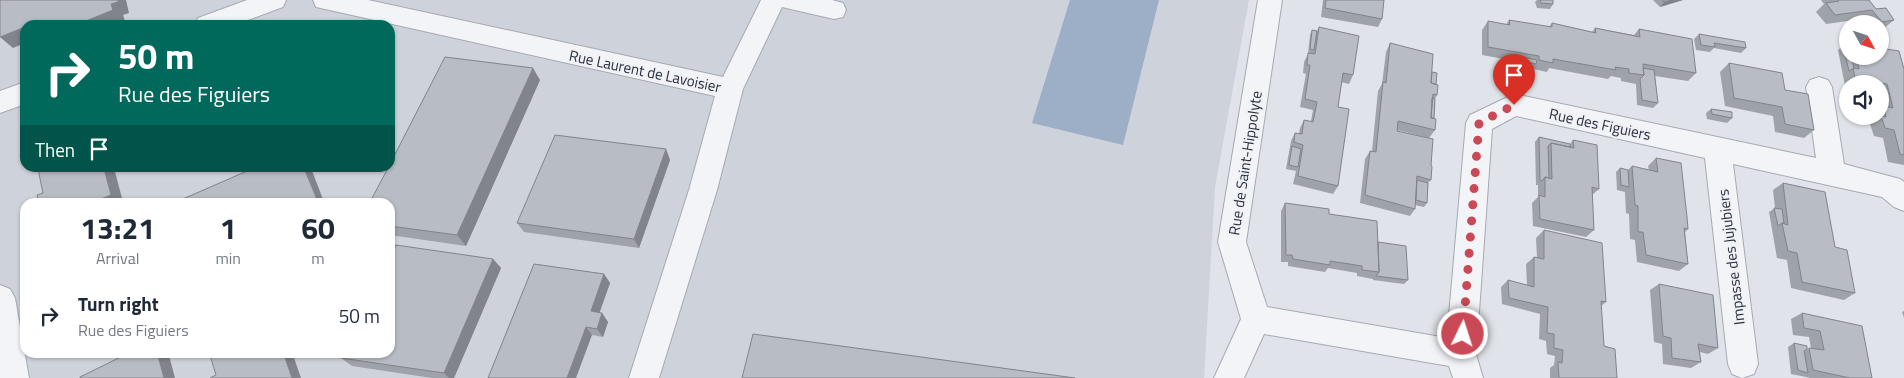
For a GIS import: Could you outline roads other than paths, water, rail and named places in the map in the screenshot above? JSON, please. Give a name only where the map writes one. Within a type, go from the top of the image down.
[{"type":"street","points":[[220,20],[274,0]]},
{"type":"street","name":"Rue Laurent de Lavoisier","points":[[325,0],[730,90],[703,190],[644,378]]},
{"type":"street","points":[[730,90],[773,0]]},
{"type":"street","points":[[790,0],[834,10]]},
{"type":"street","name":"Rue de Saint-Hippolyte","points":[[1256,320],[1232,242],[1270,0]]},
{"type":"street","points":[[1819,87],[1832,173]]},
{"type":"street","points":[[0,102],[20,95]]},
{"type":"street","name":"Rue des Figuiers","points":[[1256,320],[1464,366],[1479,123],[1514,105],[1832,173],[1890,187],[1904,199]]},
{"type":"street","name":"Impasse des Jujubiers","points":[[1718,150],[1743,364]]},
{"type":"street","points":[[0,298],[14,378]]},
{"type":"street","points":[[1229,378],[1256,320]]},
{"type":"water","points":[[1070,0],[1159,0],[1123,145],[1032,123]]}]
